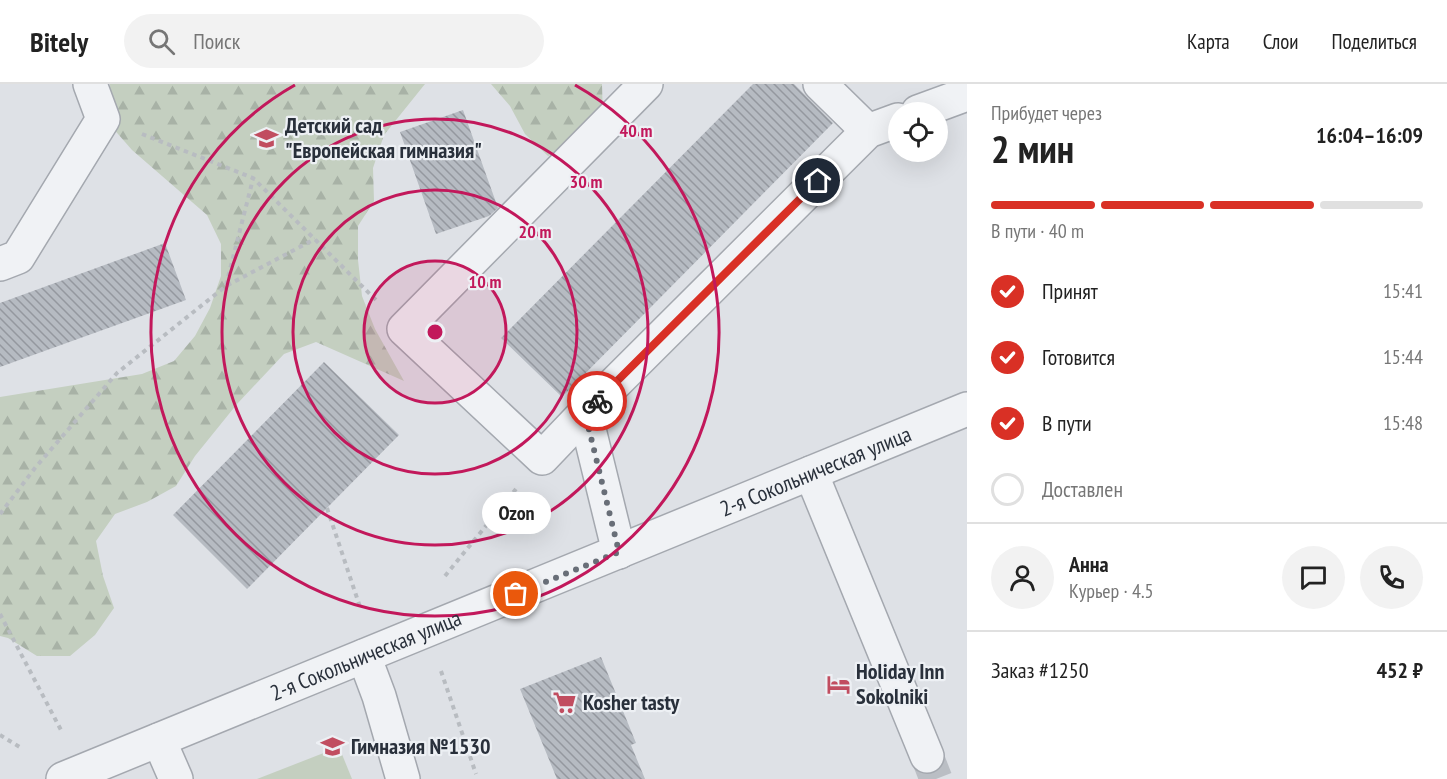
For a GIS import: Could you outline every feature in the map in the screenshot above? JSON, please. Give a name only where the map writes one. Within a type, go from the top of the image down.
[{"type":"street","points":[[0,264],[18,257],[103,119],[90,84]]},
{"type":"street","points":[[646,84],[404,328],[542,458],[868,131],[888,124]]},
{"type":"street","points":[[820,84],[868,131]]},
{"type":"street","points":[[945,102],[967,94]]},
{"type":"street","name":"2-я Сокольническая улица","points":[[63,779],[967,409]]},
{"type":"street","points":[[585,413],[619,552]]},
{"type":"street","points":[[811,473],[927,756]]},
{"type":"street","points":[[364,656],[379,696],[402,779]]},
{"type":"street","points":[[159,740],[176,779]]},
{"type":"path","points":[[103,119],[254,178],[404,328]]},
{"type":"path","points":[[226,286],[254,178]]},
{"type":"path","points":[[0,514],[34,468],[117,373],[226,286],[315,239]]},
{"type":"path","points":[[445,576],[542,458]]},
{"type":"path","points":[[327,508],[361,610]]},
{"type":"path","points":[[0,614],[62,732]]},
{"type":"path","points":[[441,671],[476,774]]},
{"type":"path","points":[[0,735],[23,749]]},
{"type":"green space","points":[[110,84],[425,84],[384,135],[373,168],[374,201],[358,226],[358,260],[362,296],[375,329],[404,381],[316,342],[284,354],[237,404],[195,456],[176,486],[147,502],[115,514],[96,541],[103,576],[114,608],[95,635],[70,656],[37,656],[8,638],[0,636],[0,397],[142,374],[174,361],[195,336],[210,308],[221,276],[221,244],[207,215],[132,150],[111,126]]},
{"type":"green space","points":[[491,84],[602,84],[603,120],[578,142],[548,156],[525,134],[510,106]]},
{"type":"green space","points":[[339,747],[352,779],[257,779]]},
{"type":"building","points":[[753,84],[794,84],[833,123],[562,397],[501,338]]},
{"type":"building","points":[[463,110],[498,208],[489,216],[436,234],[400,132]]},
{"type":"building","points":[[165,243],[186,300],[0,367],[0,303]]},
{"type":"building","points":[[324,362],[399,435],[247,589],[173,515]]},
{"type":"building","points":[[601,657],[636,743],[631,745],[645,779],[557,779],[520,689]]},
{"type":"tunnel","points":[[927,756],[936,779]]},
{"type":"way so far","points":[[516,594],[619,552],[585,413],[597,401]]},
{"type":"place","name":"Детский сад \"Европейская гимназия\"","points":[[267,138]]},
{"type":"place","name":"Ozon","points":[[516,594]]},
{"type":"place","name":"Holiday Inn Sokolniki","points":[[838,684]]},
{"type":"place","name":"Kosher tasty","points":[[565,702]]},
{"type":"place","name":"Гимназия №1530","points":[[333,746]]},
{"type":"route","points":[[597,401],[818,181]]}]
